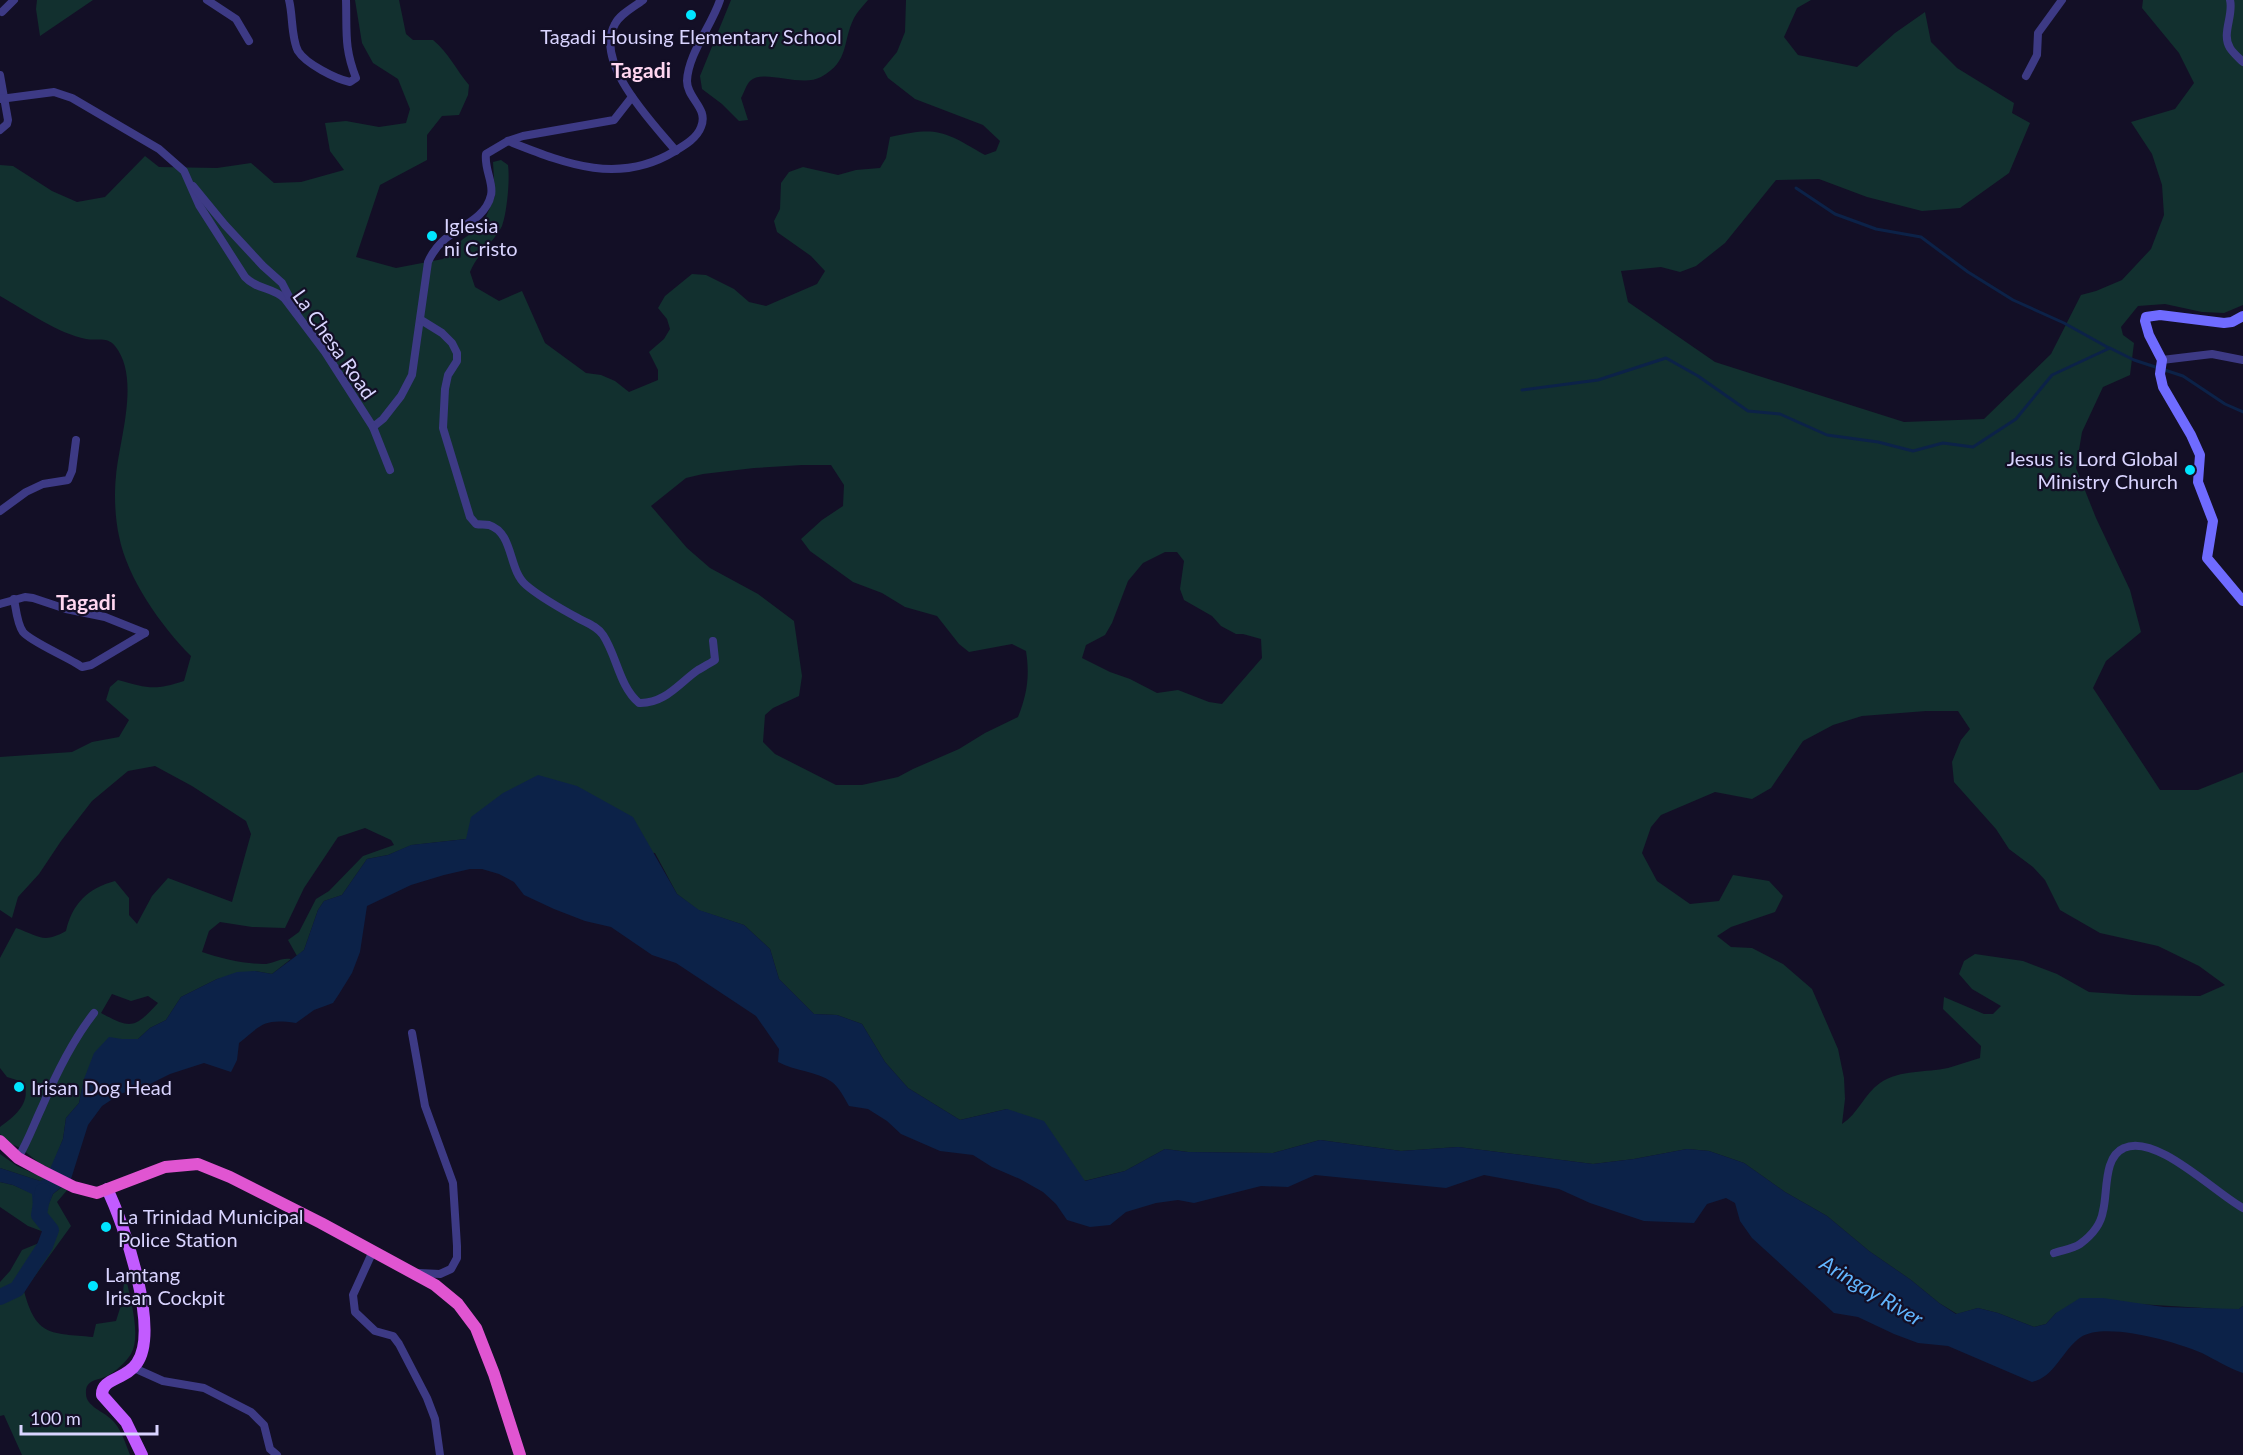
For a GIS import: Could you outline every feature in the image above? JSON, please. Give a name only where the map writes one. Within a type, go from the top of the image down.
[{"type":"highway","points":[[0,1141],[18,1158],[86,1192],[97,1193],[165,1167],[198,1164],[248,1186],[435,1285],[458,1304],[476,1328],[494,1374],[520,1455]]},
{"type":"main road","points":[[2243,316],[2232,322],[2224,323],[2160,315],[2146,316],[2145,321],[2161,367],[2163,387],[2200,455],[2198,482],[2213,521],[2207,558],[2243,601]]},
{"type":"main road","points":[[107,1189],[124,1228],[140,1293],[144,1344],[142,1354],[134,1368],[126,1375],[106,1383],[101,1390],[102,1395],[126,1422],[142,1455]]},
{"type":"street","points":[[1,13],[14,0]]},
{"type":"street","points":[[207,0],[236,19],[249,41]]},
{"type":"street","points":[[289,0],[298,52],[338,80],[350,82],[356,78],[347,51],[346,0]]},
{"type":"street","points":[[643,0],[616,21],[611,31],[610,47],[614,64],[632,97],[676,151]]},
{"type":"street","points":[[507,141],[574,166],[614,170],[654,162],[676,151],[696,135],[703,122],[703,113],[688,88],[687,79],[691,64],[720,0]]},
{"type":"street","points":[[2026,75],[2037,55],[2038,33],[2062,0]]},
{"type":"street","points":[[2230,0],[2232,7],[2226,39],[2230,48],[2243,63]]},
{"type":"street","points":[[0,75],[2,99],[8,120],[0,130]]},
{"type":"street","name":"La Chesa Road","points":[[2,99],[54,92],[72,98],[159,149],[175,161],[184,171],[199,205],[245,277],[252,284],[280,294],[325,352],[373,427],[383,419],[407,387],[412,375],[428,262],[434,250],[445,239],[487,207],[492,191],[485,163],[486,154],[507,141]]},
{"type":"street","points":[[507,141],[523,136],[607,123],[617,117],[632,97]]},
{"type":"street","points":[[190,182],[225,225],[282,283],[301,322]]},
{"type":"street","points":[[421,320],[447,338],[457,353],[457,361],[448,375],[445,389],[443,428],[470,517],[476,524],[489,525],[500,533],[511,550],[513,567],[520,579],[542,596],[595,626],[602,634],[626,685],[639,703],[646,703],[664,696],[686,681],[697,670],[715,660],[713,641]]},
{"type":"street","points":[[2161,367],[2212,354],[2243,360]]},
{"type":"street","points":[[373,427],[390,470]]},
{"type":"street","points":[[0,511],[26,492],[43,484],[68,480],[72,471],[76,440]]},
{"type":"street","points":[[0,604],[14,599],[33,598],[66,609],[105,617],[145,633],[91,665],[82,667],[66,656],[29,638],[22,631],[14,599]]},
{"type":"street","points":[[18,1158],[30,1138],[43,1105],[72,1046],[94,1013]]},
{"type":"street","points":[[410,1272],[432,1275],[446,1272],[455,1264],[457,1246],[453,1183],[425,1106],[412,1033]]},
{"type":"street","points":[[2054,1253],[2078,1246],[2097,1227],[2103,1212],[2110,1164],[2117,1152],[2125,1147],[2137,1145],[2160,1152],[2243,1208]]},
{"type":"street","points":[[373,1251],[352,1294],[355,1312],[375,1331],[393,1336],[399,1344],[427,1398],[435,1419],[440,1455]]},
{"type":"street","points":[[134,1368],[164,1381],[204,1388],[251,1412],[264,1425],[270,1449],[277,1455]]},
{"type":"green space","points":[[37,0],[93,0],[40,36]]},
{"type":"green space","points":[[355,0],[399,0],[406,34],[413,40],[433,40],[444,50],[469,85],[468,95],[459,115],[442,116],[427,135],[427,160],[380,185],[356,257],[396,268],[443,259],[463,239],[482,226],[495,196],[493,162],[501,160],[508,165],[509,171],[505,213],[499,232],[477,259],[470,272],[475,287],[499,301],[522,291],[545,343],[586,373],[601,375],[615,381],[629,392],[658,380],[658,370],[649,352],[664,339],[670,329],[667,319],[658,308],[665,296],[692,274],[706,275],[734,289],[749,302],[766,306],[817,284],[825,271],[811,256],[777,232],[774,221],[780,209],[781,183],[789,172],[803,167],[838,175],[856,170],[880,168],[886,158],[890,137],[919,132],[949,136],[985,155],[996,151],[1000,141],[983,125],[915,99],[888,78],[883,69],[897,52],[905,32],[906,0],[1811,0],[1797,8],[1784,37],[1798,55],[1857,67],[1895,33],[1925,12],[1931,42],[1957,68],[2014,103],[2012,113],[2030,123],[2009,173],[1960,208],[1922,211],[1867,197],[1819,179],[1776,180],[1725,243],[1696,266],[1680,272],[1661,267],[1621,271],[1628,302],[1715,362],[1904,422],[1984,419],[2051,354],[2081,295],[2122,280],[2151,249],[2164,215],[2162,185],[2152,154],[2131,122],[2175,109],[2194,83],[2179,53],[2142,8],[2143,0],[2243,0],[2243,305],[2224,313],[2202,312],[2165,304],[2138,306],[2121,327],[2123,335],[2134,343],[2130,375],[2103,387],[2082,432],[2076,468],[2096,518],[2130,590],[2141,632],[2106,661],[2093,688],[2160,790],[2198,790],[2243,772],[2243,1306],[2239,1309],[2220,1309],[2138,1304],[2056,1313],[2046,1324],[2034,1327],[1978,1308],[1957,1314],[1869,1251],[1827,1216],[1785,1192],[1744,1163],[1709,1151],[1687,1149],[1593,1164],[1458,1147],[1401,1151],[1320,1140],[1273,1153],[1188,1152],[1165,1149],[1125,1171],[1084,1181],[1066,1154],[1007,1109],[960,1120],[908,1088],[885,1062],[862,1024],[837,1015],[814,1014],[779,979],[770,949],[744,925],[698,910],[677,894],[655,853],[466,839],[412,845],[388,855],[367,859],[342,895],[324,901],[318,910],[304,950],[297,956],[288,940],[299,932],[316,899],[329,891],[363,856],[394,845],[391,840],[365,828],[338,837],[304,888],[285,928],[252,927],[220,922],[209,931],[202,952],[256,964],[291,959],[272,974],[255,971],[217,979],[181,997],[166,1020],[150,1028],[138,1039],[122,1039],[84,1079],[79,1103],[66,1118],[63,1139],[51,1169],[9,1143],[0,1134],[0,1127],[11,1119],[26,1096],[23,1082],[7,1077],[0,1068],[0,958],[16,928],[46,938],[58,935],[66,931],[72,913],[83,898],[97,888],[115,881],[129,898],[129,915],[137,924],[152,896],[168,878],[232,902],[251,834],[246,821],[192,786],[155,766],[128,771],[92,801],[39,874],[18,897],[12,918],[0,910],[0,757],[72,752],[92,742],[119,737],[129,720],[106,700],[110,687],[118,680],[151,687],[184,681],[191,656],[157,616],[137,585],[119,536],[115,483],[128,392],[123,359],[109,341],[86,339],[65,332],[0,296],[0,165],[13,166],[52,191],[77,202],[105,197],[145,156],[159,167],[217,168],[251,163],[274,183],[301,182],[344,170],[330,151],[325,123],[346,121],[379,127],[406,123],[410,109],[398,79],[373,63],[362,43]],"holes":[[[831,465],[844,485],[843,506],[822,520],[801,539],[810,551],[853,582],[882,593],[905,607],[937,616],[959,644],[969,652],[1012,644],[1026,651],[1027,685],[1018,717],[959,749],[898,777],[862,785],[836,785],[775,754],[763,742],[765,715],[773,708],[799,696],[802,676],[794,621],[758,594],[710,568],[687,548],[651,506],[686,478],[754,468]],[[1165,552],[1177,552],[1184,561],[1180,589],[1184,600],[1212,616],[1221,626],[1236,634],[1261,639],[1262,658],[1222,704],[1209,702],[1178,690],[1157,693],[1082,658],[1086,645],[1105,635],[1128,581],[1143,563]],[[1958,711],[1970,729],[1961,740],[1952,762],[1954,782],[1996,829],[2009,849],[2033,867],[2045,880],[2060,910],[2100,933],[2158,946],[2199,966],[2225,985],[2200,996],[2089,992],[2057,974],[2023,961],[1975,954],[1964,961],[1959,974],[1972,989],[2001,1006],[1993,1014],[1984,1014],[1944,997],[1943,1009],[1981,1046],[1980,1058],[1948,1068],[1896,1075],[1874,1088],[1848,1120],[1842,1124],[1845,1099],[1844,1078],[1838,1049],[1812,989],[1783,964],[1752,948],[1731,947],[1717,936],[1731,927],[1775,912],[1783,896],[1769,881],[1733,875],[1719,901],[1690,904],[1657,881],[1642,853],[1651,827],[1661,815],[1715,792],[1752,799],[1771,788],[1803,741],[1833,725],[1862,716]],[[112,994],[131,1001],[148,996],[158,1003],[143,1018],[132,1024],[119,1022],[101,1013]]]},
{"type":"green space","points":[[731,0],[868,0],[854,18],[841,58],[830,71],[813,80],[764,76],[750,81],[741,98],[748,120],[739,121],[702,89],[700,76]]},
{"type":"green space","points":[[0,1154],[17,1166],[46,1179],[40,1181],[0,1168]]},
{"type":"green space","points":[[0,1182],[13,1185],[50,1201],[53,1194],[62,1187],[68,1189],[57,1202],[71,1226],[24,1291],[34,1317],[40,1325],[56,1333],[93,1337],[96,1324],[116,1321],[122,1302],[125,1273],[134,1315],[134,1346],[129,1357],[117,1369],[107,1376],[92,1381],[87,1386],[86,1394],[89,1402],[108,1416],[117,1427],[130,1455],[22,1455],[4,1415],[0,1416],[0,1282],[10,1271],[22,1250],[39,1243],[45,1235],[44,1232],[28,1226],[0,1207]]},
{"type":"water","name":"Aringay River","points":[[538,775],[577,786],[633,817],[677,894],[699,910],[744,925],[770,949],[779,979],[814,1014],[837,1015],[862,1024],[885,1062],[908,1088],[960,1120],[1007,1109],[1044,1121],[1085,1181],[1125,1171],[1165,1149],[1188,1152],[1273,1153],[1320,1140],[1401,1151],[1458,1147],[1593,1164],[1687,1149],[1709,1151],[1744,1163],[1785,1192],[1827,1216],[1869,1251],[1956,1314],[1978,1308],[2034,1327],[2046,1324],[2056,1313],[2080,1298],[2103,1298],[2164,1307],[2239,1309],[2243,1306],[2243,1373],[2202,1353],[2176,1344],[2141,1335],[2107,1331],[2081,1337],[2074,1342],[2047,1375],[2032,1382],[1948,1346],[1918,1343],[1858,1317],[1834,1313],[1752,1238],[1740,1221],[1735,1203],[1726,1198],[1707,1204],[1694,1223],[1644,1221],[1590,1203],[1559,1189],[1484,1175],[1446,1188],[1315,1175],[1288,1187],[1261,1186],[1194,1203],[1178,1200],[1156,1203],[1126,1212],[1110,1225],[1090,1227],[1067,1220],[1056,1204],[1043,1192],[973,1155],[940,1151],[901,1134],[887,1121],[868,1109],[849,1106],[832,1082],[778,1062],[779,1049],[756,1016],[676,963],[652,955],[611,927],[585,921],[524,895],[514,882],[482,869],[470,869],[411,885],[367,906],[360,952],[352,973],[333,1003],[314,1010],[296,1023],[271,1022],[259,1027],[239,1043],[237,1060],[231,1072],[204,1063],[120,1094],[102,1106],[88,1125],[71,1179],[53,1194],[47,1209],[33,1208],[32,1194],[0,1182],[0,1168],[40,1181],[46,1178],[63,1139],[66,1118],[79,1103],[84,1079],[94,1053],[109,1037],[138,1039],[150,1028],[166,1020],[181,997],[217,979],[237,972],[255,971],[272,974],[304,950],[318,910],[324,901],[342,895],[367,859],[388,855],[411,845],[466,839],[471,817],[503,793]]},
{"type":"waterway","points":[[1796,188],[1835,214],[1876,229],[1921,237],[1968,272],[2013,300],[2064,323],[2109,348]]},
{"type":"waterway","points":[[1522,390],[1598,380],[1666,358],[1698,376],[1748,411],[1780,414],[1827,435],[1878,442],[1913,451],[1943,443],[1973,447],[2016,419],[2052,375],[2110,348],[2134,360],[2183,376],[2225,404],[2243,412]]},
{"type":"waterway","points":[[0,1297],[17,1289],[45,1246],[51,1230],[39,1215],[43,1191]]},
{"type":"place","name":"Tagadi Housing Elementary School","points":[[691,15]]},
{"type":"place","name":"Iglesia ni Cristo","points":[[432,236]]},
{"type":"place","name":"Jesus is Lord Global Ministry Church","points":[[2190,470]]},
{"type":"place","name":"Irisan Dog Head","points":[[19,1087]]},
{"type":"place","name":"La Trinidad Municipal Police Station","points":[[106,1227]]},
{"type":"place","name":"Lamtang Irisan Cockpit","points":[[93,1286]]},
{"type":"district","name":"Tagadi","points":[[641,69]]},
{"type":"district","name":"Tagadi","points":[[86,601]]}]
